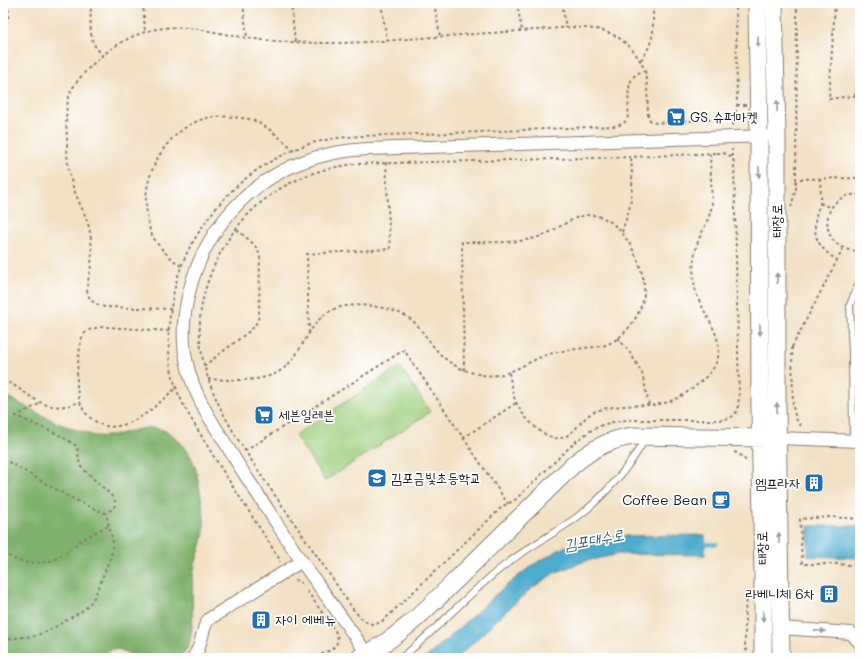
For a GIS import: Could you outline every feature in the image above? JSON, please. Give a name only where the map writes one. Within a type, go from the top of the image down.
[{"type":"street","name":"태장로","points":[[757,3],[763,658]]},
{"type":"street","name":"태장로","points":[[774,3],[777,136],[777,407],[781,658]]},
{"type":"street","points":[[777,136],[348,150],[318,156],[296,164],[268,178],[241,200],[228,214],[205,248],[192,278],[184,320],[187,367],[201,402],[237,464],[363,656],[396,635],[420,615],[574,464],[600,446],[624,437],[646,436],[856,440]]},
{"type":"street","points":[[193,658],[198,648],[206,622],[209,619],[302,561]]},
{"type":"street","points":[[781,628],[851,632],[860,643]]},
{"type":"lane","points":[[856,440],[850,305],[857,287],[860,284]]},
{"type":"lane","points":[[401,658],[504,566],[533,545],[576,518],[590,506],[629,463],[639,450],[646,436]]},
{"type":"path","points":[[3,30],[8,20],[8,3]]},
{"type":"path","points":[[91,3],[91,27],[94,42],[102,55]]},
{"type":"path","points":[[143,3],[145,32]]},
{"type":"path","points":[[243,3],[247,38]]},
{"type":"path","points":[[291,3],[295,42]]},
{"type":"path","points":[[381,3],[387,40]]},
{"type":"path","points":[[434,3],[440,36]]},
{"type":"path","points":[[517,3],[522,31]]},
{"type":"path","points":[[562,3],[566,28]]},
{"type":"path","points":[[641,60],[649,47],[653,34],[653,3]]},
{"type":"path","points":[[171,309],[105,307],[92,301],[88,294],[87,287],[91,264],[92,243],[87,222],[70,176],[67,159],[67,104],[73,88],[102,55],[132,37],[151,30],[178,28],[195,29],[275,42],[336,43],[573,27],[600,30],[620,38],[641,60],[645,71],[647,85],[648,115],[649,119],[656,123],[724,119],[733,117],[736,113],[736,3]]},
{"type":"path","points":[[791,210],[796,189],[797,3]]},
{"type":"path","points":[[835,3],[829,98],[860,95]]},
{"type":"path","points":[[855,96],[860,64]]},
{"type":"path","points":[[280,564],[280,560],[223,472],[194,423],[176,388],[172,373],[169,331],[171,309],[177,280],[186,255],[200,230],[212,213],[237,184],[250,174],[272,160],[294,150],[320,141],[365,136],[486,132],[620,125],[627,120],[629,90],[632,78],[640,71],[645,71]]},
{"type":"path","points":[[181,266],[169,257],[152,234],[148,221],[146,205],[147,187],[151,172],[158,157],[168,143],[179,133],[201,119],[214,116],[226,116],[259,123],[274,133],[294,150]]},
{"type":"path","points":[[509,373],[516,403],[534,426],[548,436],[555,438],[567,436],[590,414],[599,410],[612,407],[670,402],[691,390],[707,375],[714,366],[718,357],[718,340],[695,288],[694,261],[696,248],[711,213],[710,153]]},
{"type":"path","points":[[710,153],[726,154],[732,158],[734,162],[739,395],[736,413],[732,417],[719,420],[627,420],[602,425],[590,431],[574,443],[515,500],[503,506],[385,619],[376,624],[370,624],[365,621],[353,609],[245,451],[214,396],[208,379],[200,342],[199,324],[204,295],[214,266],[236,229],[252,211],[267,198],[309,174],[334,167],[386,162],[631,158],[710,153]]},
{"type":"path","points":[[622,232],[631,200],[631,158]]},
{"type":"path","points":[[309,333],[307,254],[390,249],[386,162]]},
{"type":"path","points":[[796,178],[860,178]]},
{"type":"path","points":[[820,178],[820,203],[814,227],[817,239],[821,246],[828,254],[837,260]]},
{"type":"path","points":[[860,195],[848,195],[839,199],[831,208],[828,215],[827,225],[830,235],[835,243],[843,249],[860,251]]},
{"type":"path","points":[[820,203],[831,208]]},
{"type":"path","points":[[208,379],[251,379],[274,374],[290,363],[319,319],[325,314],[344,306],[369,305],[405,316],[412,320],[420,328],[441,355],[449,362],[464,370],[487,375],[496,376],[509,373],[535,359],[546,355],[564,351],[599,347],[618,338],[627,330],[639,312],[644,293],[644,283],[638,260],[622,232],[605,219],[587,215],[577,217],[544,235],[526,240],[505,242],[462,242],[464,370]]},
{"type":"path","points":[[204,366],[247,333],[254,327],[258,320],[260,302],[259,251],[252,242],[236,229]]},
{"type":"path","points":[[792,347],[843,249]]},
{"type":"path","points":[[169,331],[107,327],[98,327],[90,330],[84,334],[81,341],[77,381],[80,402],[85,413],[101,425],[109,427],[118,426],[142,417],[176,388]]},
{"type":"path","points":[[618,338],[631,354],[642,373],[649,405]]},
{"type":"path","points":[[792,339],[794,412],[801,427],[806,428]]},
{"type":"path","points":[[245,451],[404,350],[508,504]]},
{"type":"path","points":[[3,380],[40,403],[52,407],[66,406],[80,402]]},
{"type":"path","points":[[3,459],[93,508],[105,513],[113,509],[116,503],[111,495],[81,467],[77,446],[59,435],[16,416],[40,403]]},
{"type":"path","points":[[463,438],[516,403]]},
{"type":"path","points":[[730,451],[742,456],[747,465]]},
{"type":"path","points":[[3,640],[35,636],[48,631],[90,605],[111,556],[113,542],[105,513]]},
{"type":"path","points":[[860,519],[832,517],[800,519],[802,564],[839,564],[860,566]]},
{"type":"path","points":[[3,553],[19,561],[29,563],[52,560],[62,555],[80,541],[109,526]]},
{"type":"path","points":[[289,581],[299,581],[303,584],[338,635],[339,640],[333,648],[311,658]]},
{"type":"path","points":[[749,591],[745,610],[745,646],[749,658]]},
{"type":"green space","points":[[400,366],[430,412],[325,481],[295,435]]},
{"type":"green space","points":[[3,395],[52,420],[72,429],[94,436],[117,435],[147,428],[160,429],[176,438],[188,451],[197,473],[204,517],[204,534],[193,575],[191,635],[186,650],[177,658],[139,658],[119,649],[112,649],[93,658],[3,658]]},
{"type":"water","points":[[808,526],[860,526],[860,558],[808,556]]},
{"type":"water","points":[[705,535],[705,555],[620,554],[585,561],[554,573],[531,589],[457,658],[426,658],[501,590],[531,566],[564,547],[592,538],[612,536]]},
{"type":"waterway","name":"김포대수로","points":[[701,544],[717,544]]},
{"type":"place","name":"GS 슈퍼마켓","points":[[676,117]]},
{"type":"place","name":"세븐일레븐","points":[[264,415]]},
{"type":"place","name":"김포금빛초등학교","points":[[377,478]]},
{"type":"place","name":"엠프라자","points":[[814,483]]},
{"type":"place","name":"Coffee Bean","points":[[721,500]]},
{"type":"place","name":"라베니체 6차","points":[[829,594]]},
{"type":"place","name":"자이 에베뉴","points":[[261,620]]}]
